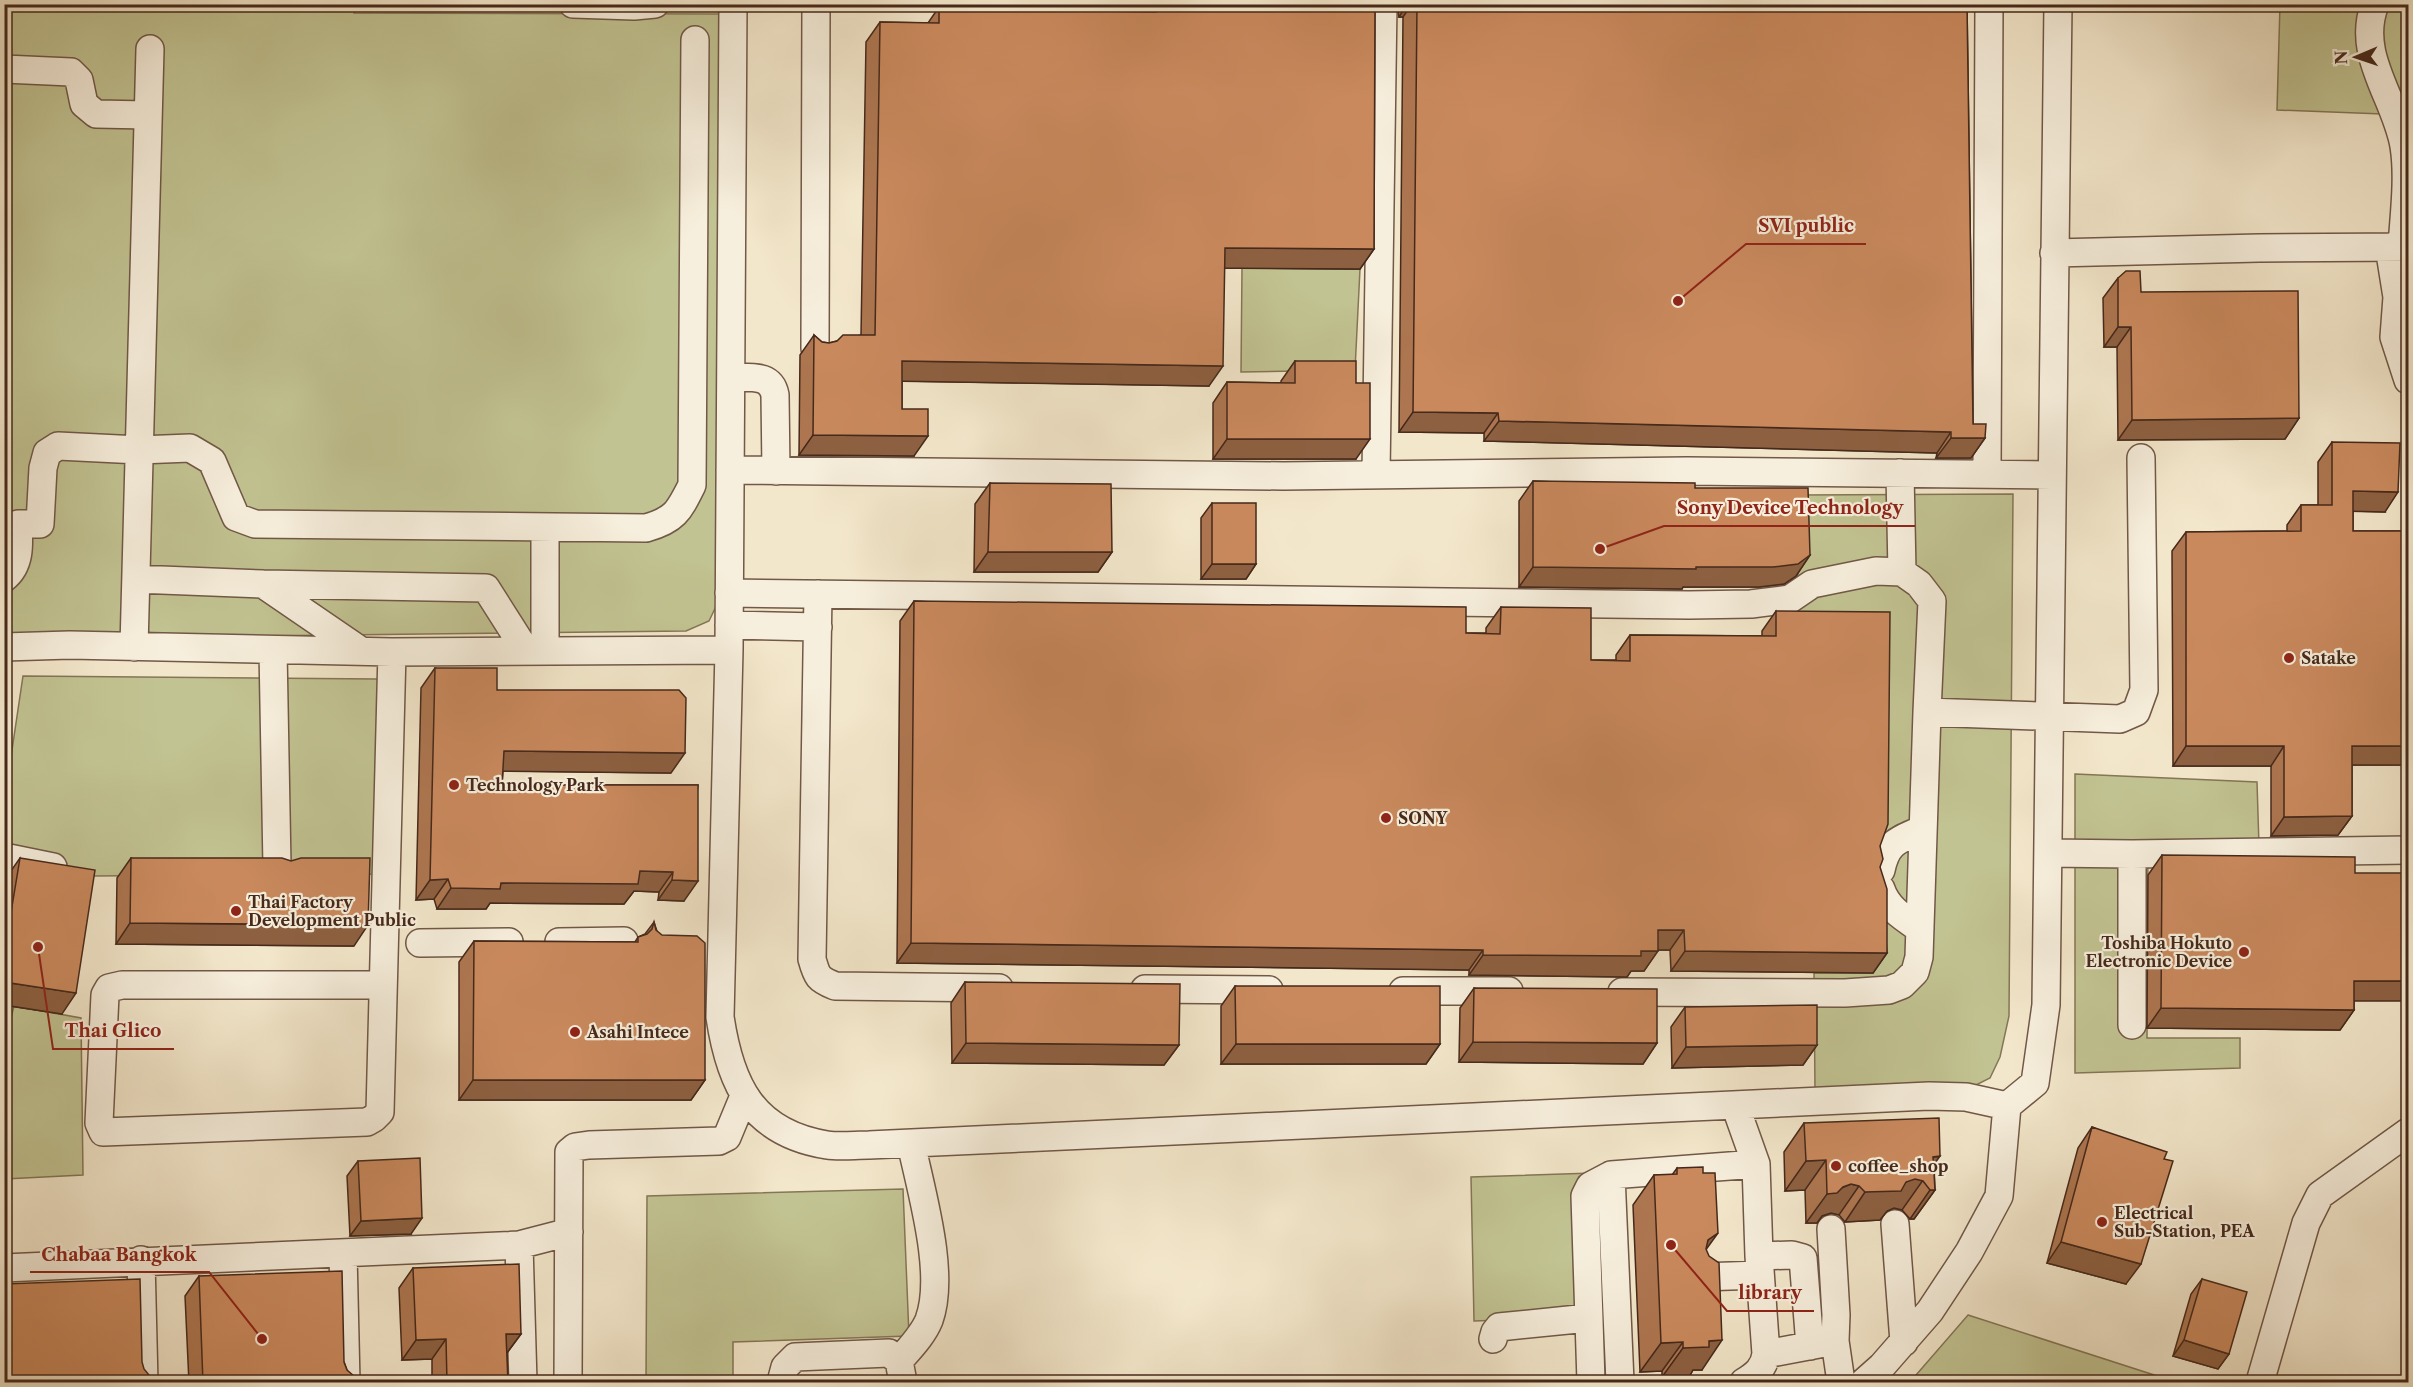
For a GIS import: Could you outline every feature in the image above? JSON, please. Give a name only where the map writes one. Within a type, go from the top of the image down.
[{"type":"street","points":[[573,4],[634,6],[655,4]]},
{"type":"street","points":[[733,4],[729,638],[711,940],[725,1051],[744,1096],[759,1114],[780,1128],[804,1139],[828,1145],[1929,1096],[1966,1097],[2007,1106]]},
{"type":"street","points":[[815,348],[816,4]]},
{"type":"street","points":[[1083,12],[1106,11],[1110,4]]},
{"type":"street","points":[[1376,473],[1383,4]]},
{"type":"street","points":[[1864,1383],[1930,1311],[1963,1262],[1998,1197],[2007,1106],[2035,1083],[2046,1005],[2049,717],[2019,475],[1989,4]]},
{"type":"street","points":[[2019,475],[2054,253],[2058,4]]},
{"type":"street","points":[[2375,4],[2370,26],[2373,59],[2404,144],[2405,165],[2400,247],[2403,301],[2394,337],[2409,380]]},
{"type":"street","points":[[4,578],[8,576],[19,554],[18,524],[40,524],[43,468],[47,453],[58,446],[139,450],[190,448],[212,461],[236,517],[255,524],[646,528],[663,524],[678,512],[692,485],[695,40]]},
{"type":"street","points":[[134,647],[150,50]]},
{"type":"street","points":[[4,69],[71,72],[80,80],[84,104],[96,114],[148,116]]},
{"type":"street","points":[[2054,253],[2400,247]]},
{"type":"street","points":[[731,377],[763,378],[773,386],[776,471]]},
{"type":"street","points":[[1927,712],[2120,719],[2136,712],[2144,690],[2141,458]]},
{"type":"street","points":[[730,470],[1283,476],[1376,473],[1687,471],[2019,475]]},
{"type":"street","points":[[1900,473],[1902,572]]},
{"type":"street","points":[[536,651],[545,527]]},
{"type":"street","points":[[729,593],[1689,605],[1790,599],[1812,584],[1876,571],[1902,572],[1919,584],[1932,601],[1919,957],[1915,972],[1902,985],[1889,990],[1845,993],[1599,992]]},
{"type":"street","points":[[136,579],[486,588],[536,651]]},
{"type":"street","points":[[263,584],[361,651]]},
{"type":"street","points":[[818,594],[812,959],[820,980],[836,986],[1027,988]]},
{"type":"street","points":[[4,648],[134,647],[392,652],[536,651],[729,638],[818,627]]},
{"type":"street","points":[[273,650],[277,866]]},
{"type":"street","points":[[382,985],[122,985],[109,988],[105,995],[100,1129],[104,1132],[367,1122],[380,1112],[392,652]]},
{"type":"street","points":[[1920,929],[1895,911],[1884,897],[1881,879],[1885,854],[1894,842],[1923,829]]},
{"type":"street","points":[[2048,853],[2409,850]]},
{"type":"street","points":[[2132,854],[2132,1025]]},
{"type":"street","points":[[4,857],[78,873]]},
{"type":"street","points":[[420,943],[624,941]]},
{"type":"street","points":[[1123,989],[1290,990]]},
{"type":"street","points":[[1373,990],[1528,991]]},
{"type":"street","points":[[568,1383],[567,1165],[569,1152],[575,1147],[719,1141],[727,1137],[744,1096]]},
{"type":"street","points":[[1735,1105],[1756,1164],[1759,1265],[1766,1354],[1765,1363],[1761,1369],[1744,1383]]},
{"type":"street","points":[[2259,1383],[2306,1223],[2314,1204],[2320,1195],[2409,1132]]},
{"type":"street","points":[[781,1383],[785,1367],[795,1357],[889,1353],[901,1372],[928,1323],[934,1304],[934,1256],[911,1143]]},
{"type":"street","points":[[1591,1383],[1585,1196],[1590,1186],[1611,1174],[1756,1164]]},
{"type":"street","points":[[1611,1174],[1620,1383]]},
{"type":"street","points":[[1895,1224],[1904,1342]]},
{"type":"street","points":[[1830,1229],[1836,1315],[1832,1358]]},
{"type":"street","points":[[4,1268],[141,1260],[519,1245],[568,1232]]},
{"type":"street","points":[[519,1245],[523,1383]]},
{"type":"street","points":[[344,1253],[346,1383]]},
{"type":"street","points":[[1701,1278],[1792,1255],[1803,1258],[1832,1358]]},
{"type":"street","points":[[141,1260],[144,1383]]},
{"type":"street","points":[[1493,1339],[1499,1327],[1588,1318]]},
{"type":"street","points":[[1766,1354],[1832,1358]]},
{"type":"green space","points":[[354,4],[354,13],[724,14],[720,598],[709,621],[686,631],[5,639],[4,5]]},
{"type":"green space","points":[[2280,5],[2408,5],[2408,115],[2277,110]]},
{"type":"green space","points":[[1242,268],[1360,269],[1355,370],[1241,372]]},
{"type":"green space","points":[[2013,494],[2009,1016],[2000,1057],[1990,1078],[1968,1089],[1815,1092],[1814,973],[1873,972],[1797,631],[1799,495]]},
{"type":"green space","points":[[23,676],[378,679],[378,874],[93,876],[5,865],[5,797]]},
{"type":"green space","points":[[2075,774],[2257,782],[2259,846],[2148,843],[2147,1038],[2240,1038],[2240,1068],[2075,1073]]},
{"type":"green space","points":[[14,1006],[81,1018],[83,1175],[5,1179],[4,1046]]},
{"type":"green space","points":[[1593,1173],[1597,1317],[1474,1321],[1471,1177]]},
{"type":"green space","points":[[903,1189],[909,1336],[733,1342],[733,1382],[646,1382],[647,1196]]},
{"type":"green space","points":[[1968,1315],[2176,1382],[1910,1382]]},
{"type":"building","points":[[1060,4],[1088,4],[1097,7],[1097,11],[1156,12],[1156,4],[1318,7],[1318,4],[1375,4],[1374,249],[1225,248],[1223,366],[902,361],[902,409],[928,409],[928,436],[813,435],[814,335],[822,342],[829,343],[837,341],[843,335],[875,335],[880,22],[939,23],[939,7],[1050,9]]},
{"type":"building","points":[[1417,4],[1967,4],[1973,424],[1986,424],[1985,438],[1951,438],[1951,432],[1499,421],[1498,413],[1413,412]]},
{"type":"building","points":[[2126,271],[2140,271],[2141,292],[2298,291],[2299,418],[2132,420],[2131,327],[2118,327],[2118,278]]},
{"type":"building","points":[[1295,361],[1356,361],[1356,383],[1370,383],[1370,439],[1227,439],[1227,382],[1295,383]]},
{"type":"building","name":"Satake","points":[[2332,442],[2400,443],[2398,492],[2353,491],[2353,531],[2409,531],[2409,746],[2352,746],[2352,816],[2284,817],[2284,746],[2186,746],[2186,532],[2301,531],[2301,505],[2332,505]]},
{"type":"building","points":[[1533,481],[1695,483],[1695,488],[1808,488],[1810,555],[1798,564],[1773,567],[1696,567],[1696,569],[1533,567]]},
{"type":"building","points":[[990,483],[1111,484],[1112,552],[988,552]]},
{"type":"building","points":[[1212,503],[1256,503],[1256,564],[1212,564]]},
{"type":"building","name":"SONY","points":[[914,601],[1466,607],[1466,633],[1500,634],[1501,607],[1591,608],[1591,660],[1630,661],[1630,635],[1776,636],[1776,611],[1890,612],[1888,824],[1880,846],[1883,859],[1880,867],[1887,889],[1887,953],[1685,951],[1684,930],[1658,930],[1658,951],[1641,951],[1641,956],[1483,955],[1483,950],[911,943]]},
{"type":"building","points":[[435,668],[497,668],[497,690],[679,690],[686,698],[685,753],[504,751],[502,785],[698,785],[698,881],[672,880],[673,872],[640,871],[638,884],[501,883],[500,889],[451,888],[448,879],[430,880]]},
{"type":"building","name":"Toshiba Hokuto Electronic Device","points":[[2162,855],[2355,857],[2355,873],[2409,873],[2409,981],[2354,981],[2354,1010],[2161,1008]]},
{"type":"building","points":[[20,858],[95,870],[76,993],[4,982],[4,955]]},
{"type":"building","name":"Thai Factory Development Public","points":[[131,858],[282,858],[291,861],[301,858],[370,858],[368,925],[130,923]]},
{"type":"building","name":"Asahi Intece","points":[[654,922],[656,930],[662,935],[697,936],[705,943],[705,1080],[473,1080],[474,941],[638,942],[638,937],[647,934]]},
{"type":"building","points":[[965,982],[1180,984],[1179,1045],[966,1043]]},
{"type":"building","points":[[1235,986],[1440,986],[1440,1044],[1236,1044]]},
{"type":"building","points":[[1474,988],[1657,989],[1657,1043],[1473,1042]]},
{"type":"building","points":[[1817,1005],[1817,1045],[1686,1047],[1685,1007]]},
{"type":"building","points":[[1939,1118],[1940,1156],[1933,1157],[1935,1190],[1930,1190],[1923,1181],[1915,1179],[1906,1182],[1901,1191],[1865,1192],[1859,1186],[1851,1184],[1843,1187],[1837,1193],[1827,1194],[1826,1160],[1806,1161],[1804,1123]]},
{"type":"building","name":"Electrical Sub-Station, PEA","points":[[2092,1127],[2167,1152],[2164,1159],[2173,1161],[2141,1264],[2061,1242]]},
{"type":"building","points":[[420,1158],[422,1218],[361,1221],[358,1161]]},
{"type":"building","points":[[1703,1167],[1703,1173],[1715,1173],[1718,1233],[1708,1240],[1706,1249],[1709,1256],[1719,1263],[1722,1340],[1709,1341],[1709,1347],[1683,1348],[1683,1342],[1661,1343],[1654,1175],[1677,1174],[1677,1168]]},
{"type":"building","points":[[519,1264],[521,1334],[506,1334],[508,1383],[447,1383],[446,1339],[416,1340],[413,1268]]},
{"type":"building","points":[[342,1271],[344,1362],[347,1370],[354,1376],[354,1383],[203,1383],[199,1276]]},
{"type":"building","points":[[140,1279],[142,1362],[149,1375],[150,1383],[4,1383],[4,1284]]},
{"type":"building","points":[[2202,1279],[2247,1292],[2229,1354],[2184,1340]]},
{"type":"place","name":"SVI public","points":[[1678,301]]},
{"type":"place","name":"Sony Device Technology","points":[[1600,549]]},
{"type":"place","name":"Satake","points":[[2289,658]]},
{"type":"place","name":"Technology Park","points":[[454,785]]},
{"type":"place","name":"SONY","points":[[1386,818]]},
{"type":"place","name":"Thai Factory Development Public","points":[[236,911]]},
{"type":"place","name":"Thai Glico","points":[[38,947]]},
{"type":"place","name":"Toshiba Hokuto Electronic Device","points":[[2244,952]]},
{"type":"place","name":"Asahi Intece","points":[[575,1032]]},
{"type":"place","name":"coffee_shop","points":[[1836,1166]]},
{"type":"place","name":"Electrical Sub-Station, PEA","points":[[2102,1222]]},
{"type":"place","name":"library","points":[[1671,1245]]},
{"type":"place","name":"Chabaa Bangkok","points":[[262,1339]]}]
